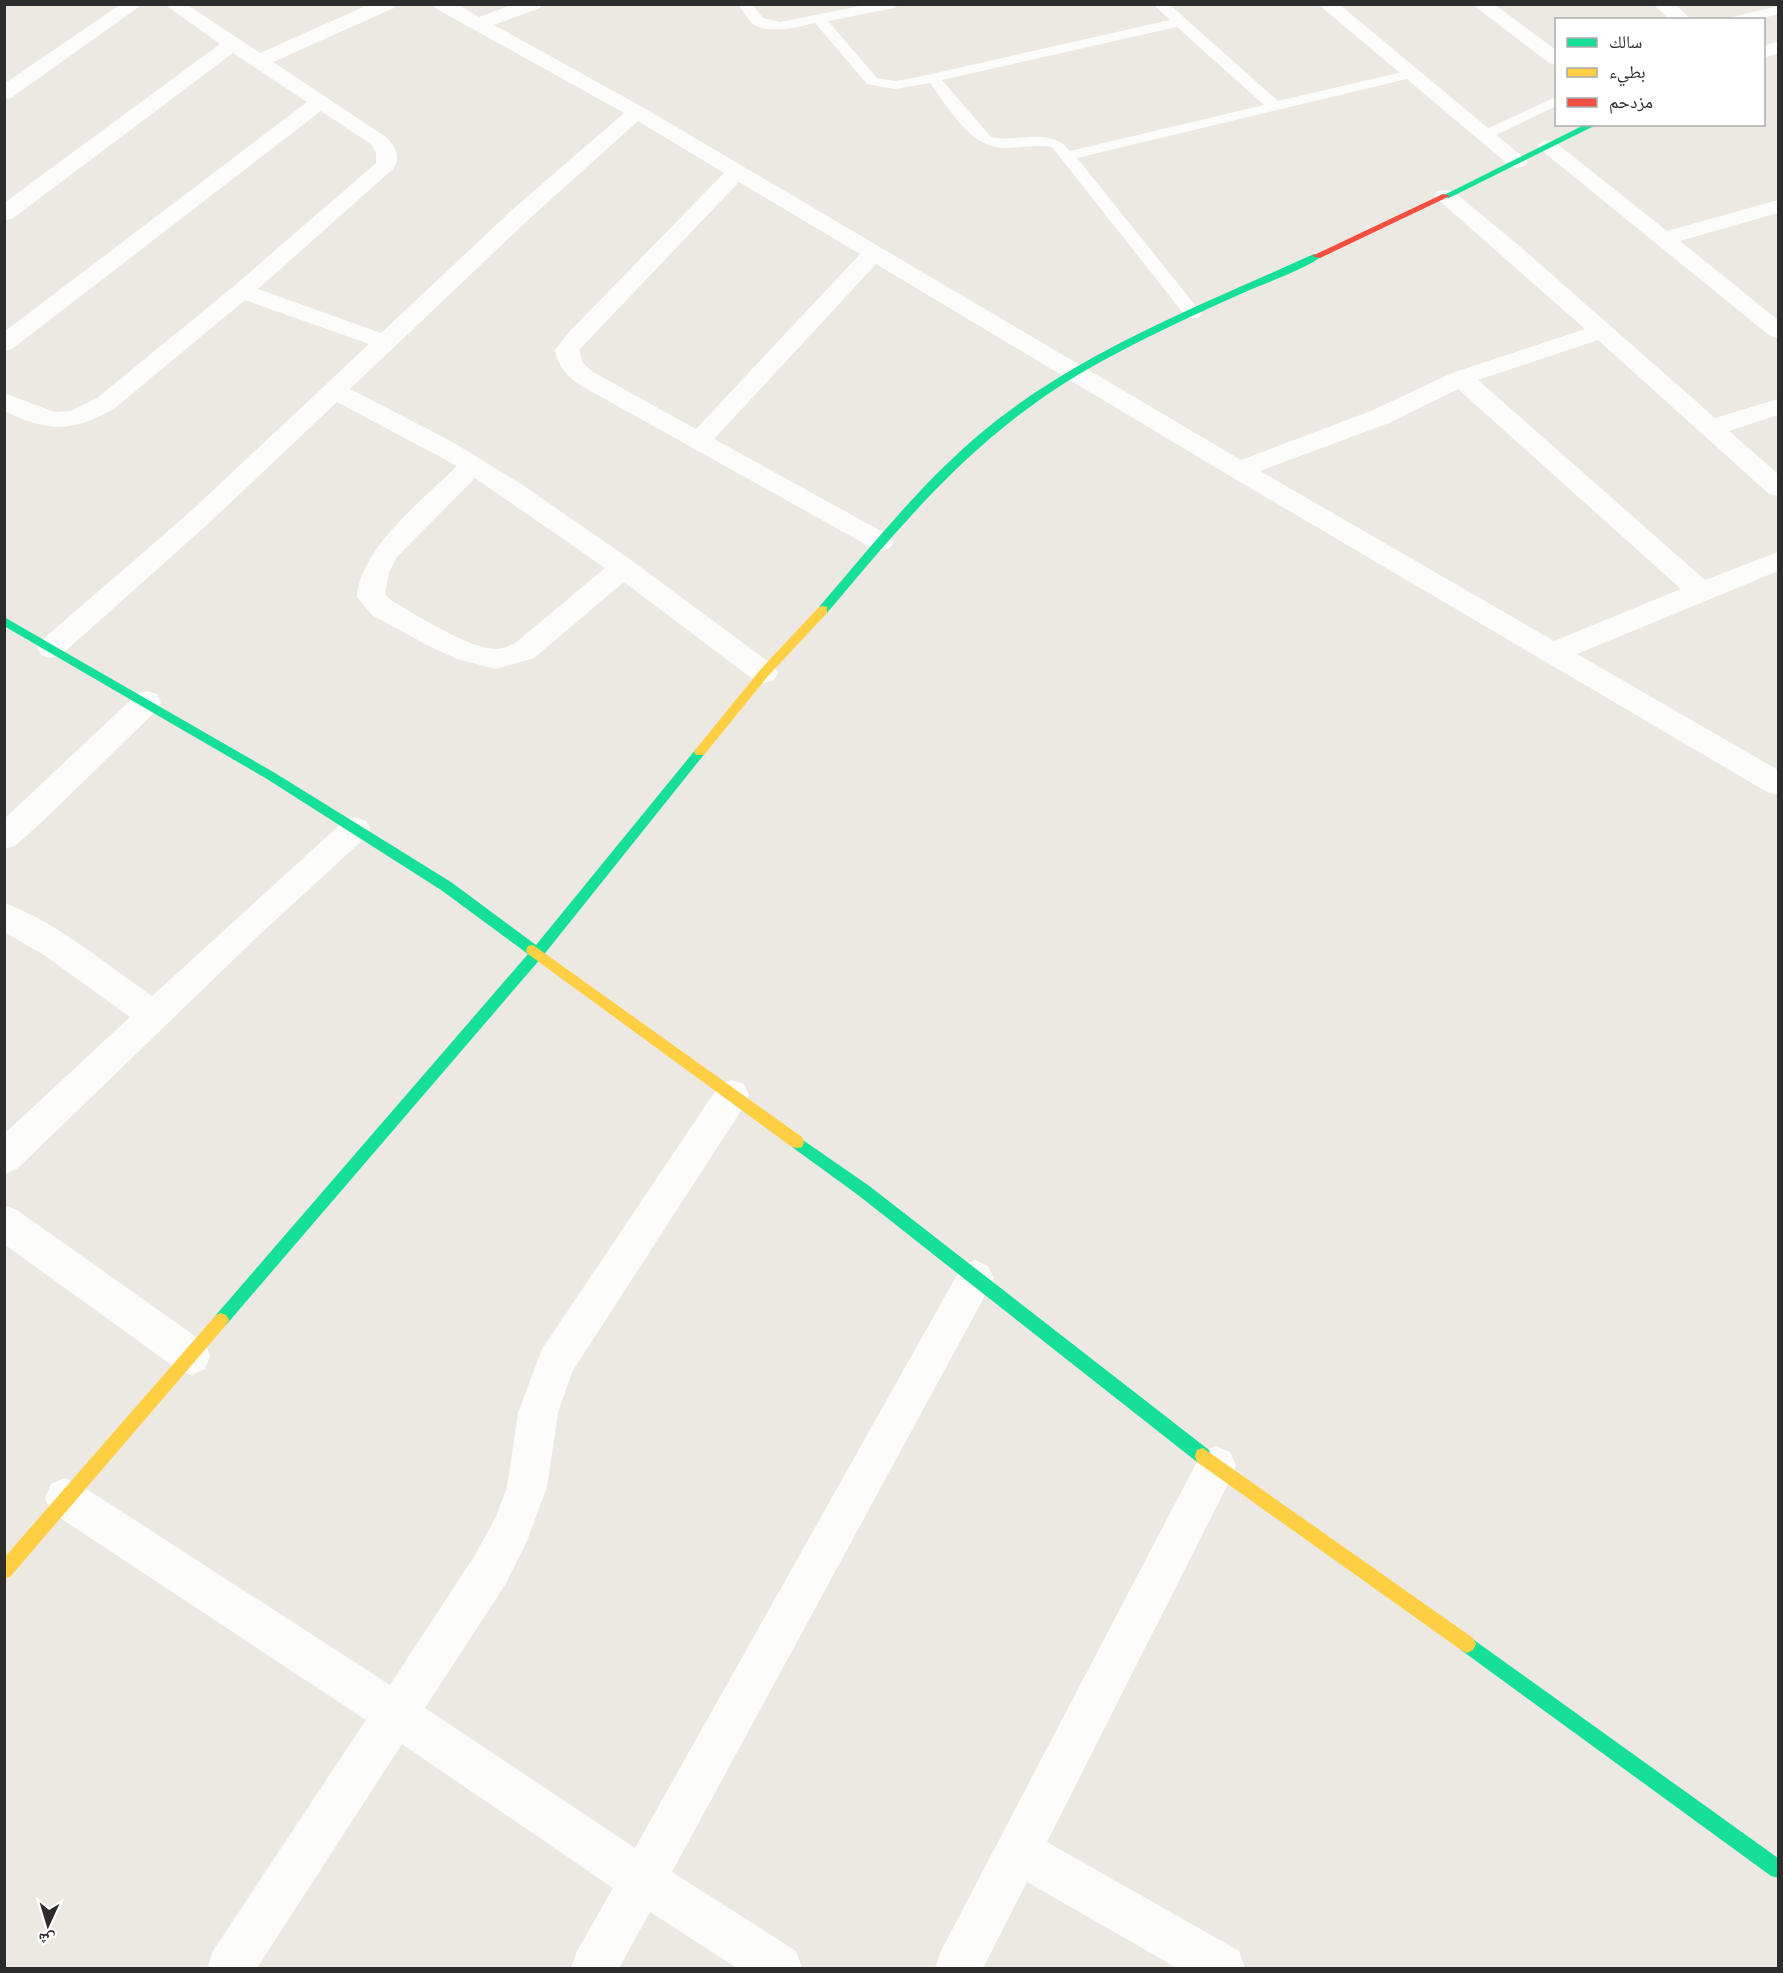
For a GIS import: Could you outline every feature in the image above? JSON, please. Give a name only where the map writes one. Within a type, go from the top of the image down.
[{"type":"street","points":[[4,94],[134,4]]},
{"type":"street","points":[[4,401],[49,420],[76,419],[89,414],[106,403],[242,291],[386,165],[387,148],[379,141],[173,4]]},
{"type":"street","points":[[259,61],[387,4]]},
{"type":"street","points":[[442,4],[636,111],[1239,470],[1779,784]]},
{"type":"street","points":[[478,24],[533,4]]},
{"type":"street","points":[[1327,4],[1516,162]]},
{"type":"street","points":[[1481,4],[1555,58]]},
{"type":"street","points":[[1662,4],[1680,18]]},
{"type":"street","points":[[4,214],[233,44]]},
{"type":"street","points":[[4,344],[319,103]]},
{"type":"street","points":[[51,648],[200,516],[520,215],[636,111]]},
{"type":"street","points":[[4,1571],[537,953],[764,673],[821,613],[881,542],[955,464],[991,431],[1030,401],[1129,343],[1590,126]]},
{"type":"street","points":[[1548,146],[1779,331]]},
{"type":"street","points":[[736,172],[638,272],[567,350],[568,360],[576,372],[589,380],[881,542]]},
{"type":"street","points":[[1445,196],[1515,254],[1779,488]]},
{"type":"street","points":[[1664,239],[1779,206]]},
{"type":"street","points":[[699,440],[873,253]]},
{"type":"street","points":[[242,291],[385,342]]},
{"type":"street","points":[[1239,470],[1380,417],[1461,378],[1602,331]]},
{"type":"street","points":[[1461,378],[1700,591]]},
{"type":"street","points":[[334,391],[404,425],[473,465],[556,519],[764,673]]},
{"type":"street","points":[[1711,428],[1779,407]]},
{"type":"street","points":[[473,465],[388,551],[376,567],[371,585],[371,597],[382,608],[475,656],[494,660],[524,651],[623,568]]},
{"type":"street","points":[[1553,652],[1779,561]]},
{"type":"street","points":[[4,621],[147,702],[446,886],[863,1190],[1216,1466],[1593,1733],[1779,1869]]},
{"type":"street","points":[[4,837],[147,702]]},
{"type":"street","points":[[4,1158],[355,829]]},
{"type":"street","points":[[4,916],[55,946],[154,1016]]},
{"type":"street","points":[[230,1968],[490,1570],[513,1527],[527,1486],[538,1413],[556,1362],[732,1095]]},
{"type":"street","points":[[4,1222],[191,1356]]},
{"type":"street","points":[[594,1968],[975,1278]]},
{"type":"street","points":[[958,1968],[1216,1466]]},
{"type":"street","points":[[65,1498],[396,1714],[642,1880],[779,1968]]},
{"type":"street","points":[[1018,1852],[1222,1968]]},
{"type":"lane","points":[[745,4],[758,21],[780,26],[894,4]]},
{"type":"lane","points":[[1160,4],[1273,105]]},
{"type":"lane","points":[[1745,18],[1779,10]]},
{"type":"lane","points":[[820,20],[872,81],[893,85],[1180,22]]},
{"type":"lane","points":[[1067,156],[1273,105],[1411,74]]},
{"type":"lane","points":[[933,78],[964,117],[987,140],[1003,144],[1039,140],[1052,142],[1067,156],[1193,314]]},
{"type":"lane","points":[[1485,135],[1555,102]]},
{"type":"traffic: fast","points":[[1446,196],[1590,126]]},
{"type":"traffic: fast","points":[[823,610],[895,526],[946,472],[973,446],[1030,401],[1098,359],[1317,256]]},
{"type":"traffic: fast","points":[[4,621],[271,776],[446,886],[533,950]]},
{"type":"traffic: fast","points":[[221,1320],[537,953],[700,752]]},
{"type":"traffic: fast","points":[[797,1142],[863,1190],[1203,1456]]},
{"type":"traffic: fast","points":[[1467,1644],[1778,1869]]},
{"type":"traffic: slow","points":[[700,752],[764,673],[823,610]]},
{"type":"traffic: slow","points":[[533,950],[797,1142]]},
{"type":"traffic: slow","points":[[4,1571],[221,1320]]},
{"type":"traffic: slow","points":[[1203,1456],[1467,1644]]},
{"type":"traffic: jam","points":[[1317,256],[1446,196]]}]
